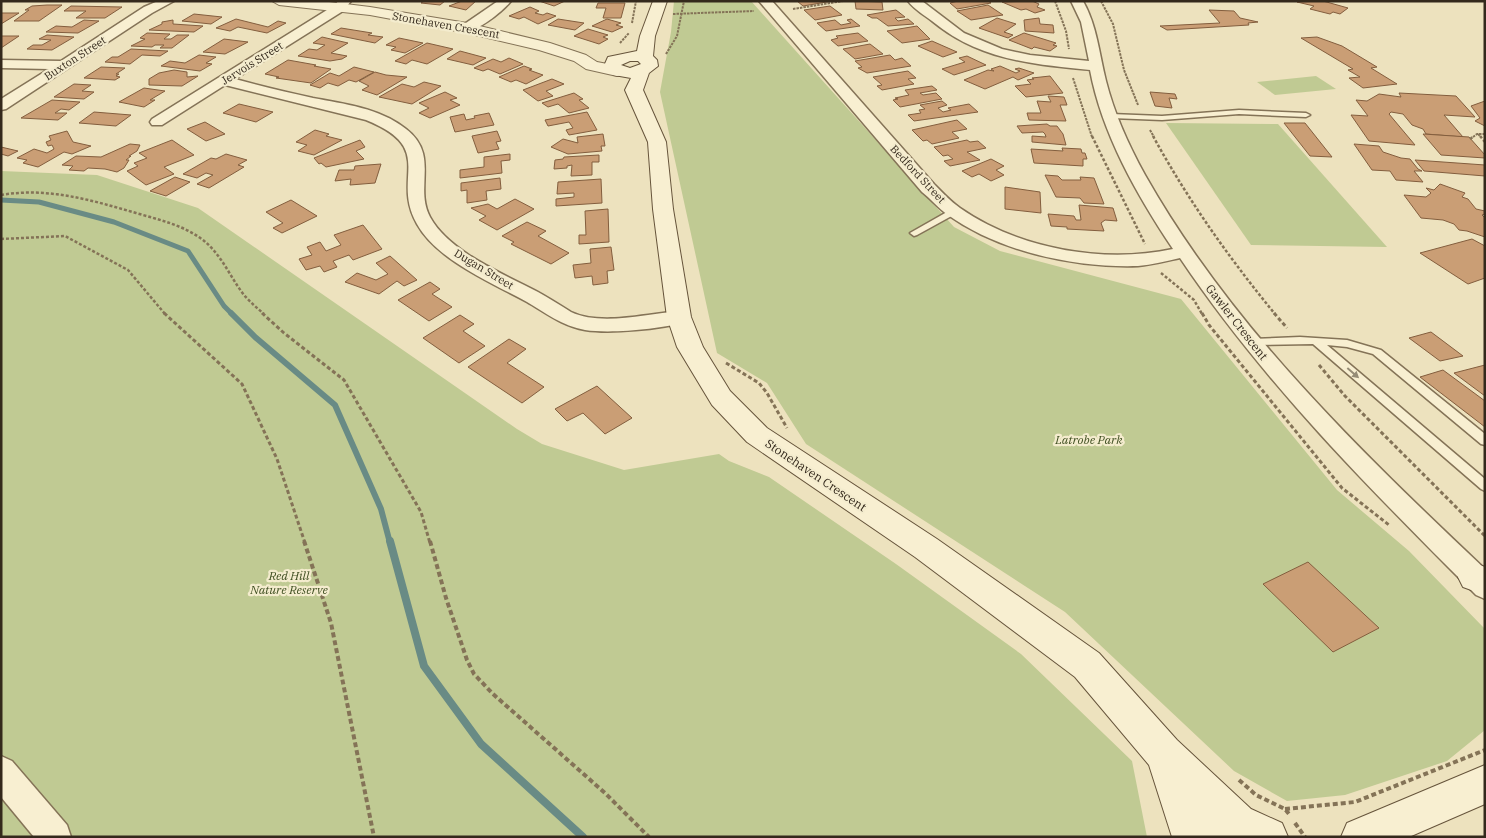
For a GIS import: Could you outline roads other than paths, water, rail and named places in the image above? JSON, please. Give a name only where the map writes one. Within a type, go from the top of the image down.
[{"type":"main road","name":"Stonehaven Crescent","points":[[279,1],[342,5],[467,28],[544,46],[580,58],[592,66],[628,65],[636,98],[647,117],[657,142],[663,210],[679,317],[690,347],[720,398],[758,435],[926,548],[1087,664],[1237,833]]},
{"type":"main road","points":[[628,65],[646,39],[658,14],[660,1]]},
{"type":"main road","name":"Stonehaven Crescent","points":[[1164,753],[1192,837]]},
{"type":"main road","points":[[1361,837],[1485,784]]},
{"type":"street","name":"Buxton Street","points":[[1,106],[152,6],[168,1]]},
{"type":"street","points":[[467,28],[505,1]]},
{"type":"street","name":"Bedford Street","points":[[765,1],[928,188],[954,211],[981,226],[1019,242],[1057,254],[1098,259],[1139,260],[1184,252]]},
{"type":"street","points":[[914,1],[967,40],[991,50],[1038,61],[1096,66]]},
{"type":"street","name":"Gawler Crescent","points":[[1077,1],[1091,37],[1102,94],[1111,116],[1136,173],[1184,252],[1252,342],[1333,434],[1416,520],[1481,582]]},
{"type":"street","name":"Jervois Street","points":[[157,122],[342,5]]},
{"type":"street","points":[[1,64],[64,65]]},
{"type":"street","name":"Dugan Street","points":[[224,81],[351,111],[377,119],[402,132],[417,153],[419,214],[431,234],[464,259],[574,321],[606,325],[679,317]]},
{"type":"street","points":[[1,772],[55,837]]},
{"type":"lane","points":[[1111,116],[1144,118],[1240,112],[1306,115]]},
{"type":"lane","points":[[914,233],[954,211]]},
{"type":"lane","points":[[1252,342],[1316,341],[1359,344],[1377,352],[1485,440]]},
{"type":"lane","points":[[1316,341],[1485,486]]},
{"type":"waterway","points":[[1,200],[39,202],[114,222],[188,251],[224,306],[255,337],[335,405],[381,509],[390,543]]},
{"type":"waterway","points":[[390,541],[424,666],[481,744],[583,837]]},
{"type":"park label","name":"Latrobe Park","points":[[1089,439]]},
{"type":"park label","name":"Red Hill Nature Reserve","points":[[289,582]]}]
